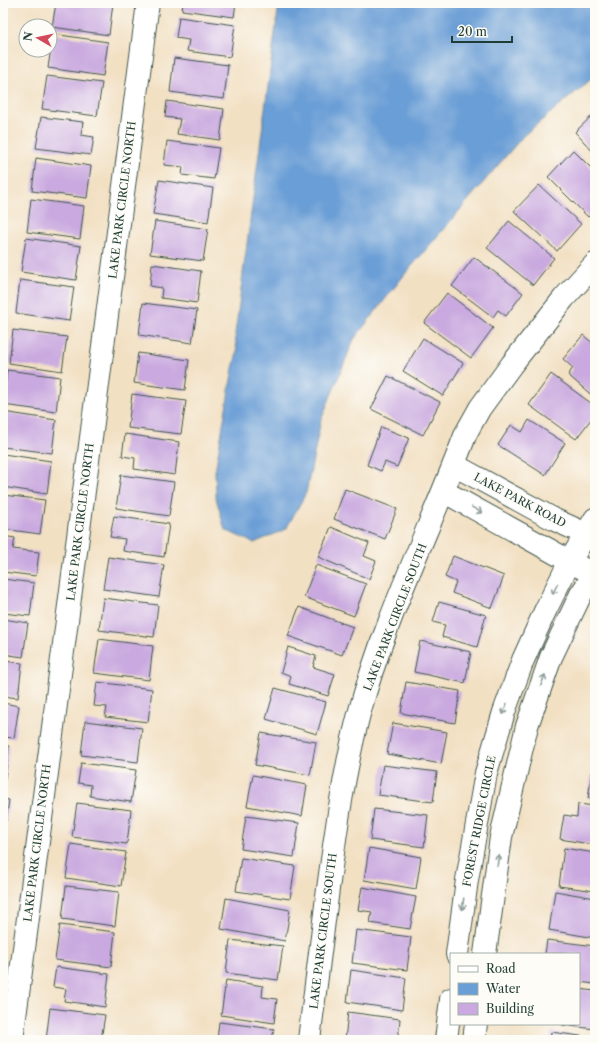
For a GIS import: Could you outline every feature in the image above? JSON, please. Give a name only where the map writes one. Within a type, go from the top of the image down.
[{"type":"street","name":"LAKE PARK CIRCLE NORTH","points":[[12,1040],[148,3]]},
{"type":"street","name":"LAKE PARK CIRCLE SOUTH","points":[[309,1040],[334,844],[345,776],[359,714],[382,644],[466,433],[480,408],[512,364],[564,298],[595,264]]},
{"type":"street","name":"LAKE PARK ROAD","points":[[454,465],[555,520],[592,531]]},
{"type":"street","points":[[443,491],[595,575],[581,594],[551,657],[527,726],[501,837],[485,953]]},
{"type":"street","name":"FOREST RIDGE CIRCLE","points":[[457,953],[467,880],[486,773],[504,712],[523,660],[552,596],[570,561],[592,531]]},
{"type":"street","points":[[446,1040],[450,1007]]},
{"type":"street","points":[[474,1040],[476,1025]]},
{"type":"water","points":[[279,3],[595,3],[595,76],[524,135],[405,274],[354,339],[321,420],[306,493],[286,529],[254,543],[225,530],[216,498],[215,471],[237,353],[235,334]]},
{"type":"building","points":[[56,3],[113,3],[109,35],[58,28],[58,18],[54,18]]},
{"type":"building","points":[[183,3],[236,3],[234,17],[182,10]]},
{"type":"building","points":[[179,17],[235,25],[230,57],[187,51],[189,40],[176,38]]},
{"type":"building","points":[[58,35],[108,42],[103,76],[48,68],[49,58],[58,58]]},
{"type":"building","points":[[174,58],[228,65],[224,99],[170,92]]},
{"type":"building","points":[[47,76],[102,83],[97,116],[42,109]]},
{"type":"building","points":[[167,101],[224,109],[220,140],[177,134],[180,119],[165,117]]},
{"type":"building","points":[[595,113],[595,154],[575,132]]},
{"type":"building","points":[[41,117],[83,122],[81,135],[94,137],[91,155],[36,148]]},
{"type":"building","points":[[167,141],[219,148],[214,179],[182,175],[183,167],[164,165]]},
{"type":"building","points":[[573,150],[595,172],[595,210],[588,217],[548,177]]},
{"type":"building","points":[[36,158],[91,166],[87,198],[32,191]]},
{"type":"building","points":[[159,180],[213,188],[208,222],[153,214]]},
{"type":"building","points":[[539,185],[581,224],[557,251],[514,211]]},
{"type":"building","points":[[31,199],[84,206],[80,239],[27,232]]},
{"type":"building","points":[[155,221],[208,229],[203,261],[150,254]]},
{"type":"building","points":[[509,221],[554,258],[533,285],[487,248]]},
{"type":"building","points":[[26,238],[81,246],[76,280],[21,272]]},
{"type":"building","points":[[474,257],[523,293],[506,316],[498,310],[493,317],[452,286]]},
{"type":"building","points":[[152,264],[201,271],[197,303],[161,298],[162,288],[150,286]]},
{"type":"building","points":[[20,280],[74,287],[69,321],[16,313]]},
{"type":"building","points":[[447,293],[493,328],[471,358],[424,323]]},
{"type":"building","points":[[143,303],[197,310],[192,343],[139,335]]},
{"type":"building","points":[[13,330],[67,337],[62,371],[9,363]]},
{"type":"building","points":[[583,335],[595,345],[595,398],[568,375],[573,368],[563,359]]},
{"type":"building","points":[[423,338],[463,363],[443,396],[403,371]]},
{"type":"building","points":[[138,353],[189,360],[185,390],[134,383]]},
{"type":"building","points":[[7,370],[60,377],[56,412],[3,405]]},
{"type":"building","points":[[551,374],[595,406],[595,414],[576,439],[529,405]]},
{"type":"building","points":[[388,376],[440,402],[423,435],[371,409]]},
{"type":"building","points":[[132,394],[186,401],[181,434],[128,428]]},
{"type":"building","points":[[3,412],[56,420],[52,453],[3,447]]},
{"type":"building","points":[[529,420],[565,443],[545,475],[498,445],[511,425],[522,432]]},
{"type":"building","points":[[381,427],[409,438],[397,467],[385,462],[381,471],[367,465]]},
{"type":"building","points":[[125,434],[179,442],[175,475],[134,469],[135,458],[122,456]]},
{"type":"building","points":[[3,454],[51,461],[47,494],[3,487]]},
{"type":"building","points":[[121,475],[174,482],[169,516],[116,508]]},
{"type":"building","points":[[345,489],[397,509],[385,539],[334,519]]},
{"type":"building","points":[[3,495],[45,500],[40,534],[3,529]]},
{"type":"building","points":[[114,516],[169,524],[164,557],[123,551],[125,539],[110,537]]},
{"type":"building","points":[[331,527],[369,543],[364,556],[376,561],[369,579],[318,557]]},
{"type":"building","points":[[3,536],[15,538],[13,549],[39,552],[36,576],[3,572]]},
{"type":"building","points":[[453,556],[504,576],[492,608],[452,593],[456,582],[445,577]]},
{"type":"building","points":[[108,557],[164,565],[159,597],[103,589]]},
{"type":"building","points":[[316,565],[366,584],[354,616],[304,597]]},
{"type":"building","points":[[3,579],[34,583],[30,616],[3,613]]},
{"type":"building","points":[[103,598],[158,605],[154,637],[99,630]]},
{"type":"building","points":[[439,602],[486,615],[477,647],[442,637],[445,625],[433,622]]},
{"type":"building","points":[[299,607],[353,627],[342,655],[288,636]]},
{"type":"building","points":[[3,619],[28,623],[23,657],[3,654]]},
{"type":"building","points":[[99,639],[153,646],[149,680],[94,673]]},
{"type":"building","points":[[420,641],[471,652],[465,683],[414,672]]},
{"type":"building","points":[[288,647],[316,656],[313,667],[335,674],[328,696],[289,684],[291,676],[281,672]]},
{"type":"building","points":[[3,661],[22,663],[18,698],[3,696]]},
{"type":"building","points":[[97,682],[152,689],[148,722],[105,717],[107,707],[94,706]]},
{"type":"building","points":[[406,682],[460,691],[455,723],[401,713]]},
{"type":"building","points":[[275,688],[326,702],[317,734],[266,719]]},
{"type":"building","points":[[3,703],[19,706],[14,738],[3,737]]},
{"type":"building","points":[[85,721],[142,728],[138,762],[81,755]]},
{"type":"building","points":[[393,723],[447,732],[441,764],[387,754]]},
{"type":"building","points":[[261,733],[316,742],[310,775],[255,765]]},
{"type":"building","points":[[3,745],[9,746],[5,779],[3,779]]},
{"type":"building","points":[[594,759],[595,760],[595,799],[588,798]]},
{"type":"building","points":[[81,763],[136,770],[131,802],[90,796],[91,785],[78,783]]},
{"type":"building","points":[[383,765],[437,772],[433,802],[378,795]]},
{"type":"building","points":[[253,775],[307,785],[302,816],[247,806]]},
{"type":"building","points":[[3,799],[9,800],[6,821],[3,821]]},
{"type":"building","points":[[77,803],[131,810],[127,844],[72,837]]},
{"type":"building","points":[[578,804],[595,806],[595,845],[560,839],[564,815],[577,817]]},
{"type":"building","points":[[374,809],[428,815],[424,847],[370,840]]},
{"type":"building","points":[[246,816],[299,823],[294,857],[241,849]]},
{"type":"building","points":[[71,844],[126,852],[121,886],[66,878]]},
{"type":"building","points":[[369,848],[421,857],[416,889],[364,880]]},
{"type":"building","points":[[564,848],[595,853],[595,891],[559,886]]},
{"type":"building","points":[[241,858],[295,866],[290,899],[236,891]]},
{"type":"building","points":[[66,886],[119,892],[115,926],[62,919]]},
{"type":"building","points":[[362,887],[416,897],[410,929],[370,923],[372,912],[358,910]]},
{"type":"building","points":[[555,891],[595,898],[595,938],[549,930]]},
{"type":"building","points":[[226,898],[290,910],[285,941],[221,929]]},
{"type":"building","points":[[60,925],[115,932],[111,967],[55,960]]},
{"type":"building","points":[[356,930],[411,937],[407,970],[352,963]]},
{"type":"building","points":[[230,940],[283,946],[278,980],[226,973]]},
{"type":"building","points":[[547,940],[595,946],[595,984],[580,982],[580,953],[545,953]]},
{"type":"building","points":[[56,967],[109,974],[105,1007],[64,1001],[66,989],[53,987]]},
{"type":"building","points":[[351,970],[406,978],[402,1010],[347,1002]]},
{"type":"building","points":[[226,980],[263,986],[262,997],[277,999],[274,1023],[221,1015]]},
{"type":"building","points":[[580,989],[595,991],[595,1029],[562,1025],[580,1025]]},
{"type":"building","points":[[50,1008],[105,1015],[101,1040],[46,1040]]},
{"type":"building","points":[[348,1012],[400,1019],[398,1040],[345,1040]]},
{"type":"building","points":[[219,1022],[274,1029],[272,1040],[217,1040]]},
{"type":"building","points":[[551,1032],[595,1038],[595,1040],[550,1040]]}]
